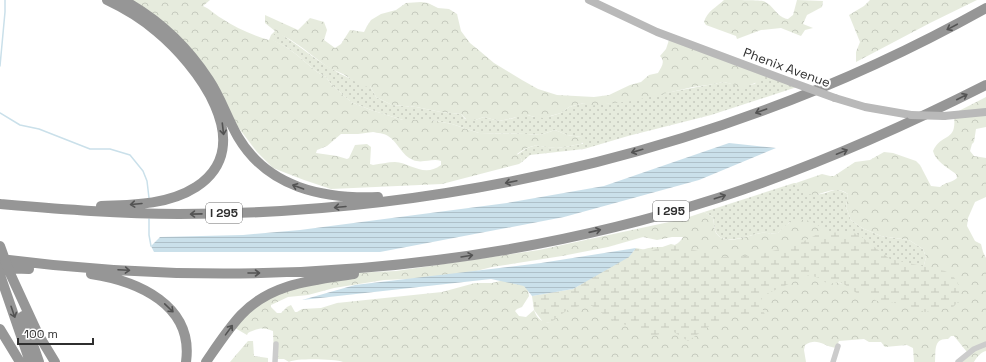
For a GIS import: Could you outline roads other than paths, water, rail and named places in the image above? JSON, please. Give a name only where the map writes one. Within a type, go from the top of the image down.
[{"type":"highway","points":[[0,203],[100,206],[150,202],[177,196],[195,187],[210,174],[218,162],[223,142],[222,123],[213,102],[199,78],[183,57],[156,30],[136,16],[107,0]]},
{"type":"highway","points":[[123,0],[159,24],[186,49],[202,69],[215,89],[234,130],[243,144],[254,158],[274,175],[299,188],[339,196],[377,197],[448,193]]},
{"type":"highway","name":"I 295","points":[[0,203],[103,212],[220,214],[340,207],[394,201],[520,180],[590,164],[724,124],[848,76],[914,46],[986,8]]},
{"type":"highway","name":"I 295","points":[[0,260],[131,270],[226,273],[313,271],[429,261],[502,250],[628,223],[715,198],[785,174],[864,143],[909,123],[986,85]]},
{"type":"highway","points":[[0,246],[3,271],[30,362]]},
{"type":"highway","points":[[206,362],[241,314],[270,292],[306,281],[391,269],[429,261]]},
{"type":"highway","points":[[3,271],[11,282],[39,362]]},
{"type":"highway","points":[[3,271],[55,362]]},
{"type":"highway","points":[[3,271],[69,271],[121,280],[139,287],[161,300],[176,316],[183,328],[187,341],[186,362]]},
{"type":"highway","points":[[0,328],[20,362]]},
{"type":"main road","name":"Phenix Avenue","points":[[589,0],[657,32],[835,98],[872,108],[912,115],[944,116],[986,112]]},
{"type":"street","points":[[275,362],[276,344]]},
{"type":"street","points":[[958,362],[974,349],[986,344]]},
{"type":"street","points":[[833,362],[838,346]]},
{"type":"water","points":[[729,143],[776,148],[699,180],[564,217],[380,252],[154,252],[151,246],[160,237],[243,235],[300,230],[507,203],[604,186]]},
{"type":"water","points":[[636,248],[629,257],[573,289],[532,296],[524,286],[491,279],[302,300],[355,285],[541,263]]},
{"type":"waterway","points":[[0,66],[5,0]]},
{"type":"waterway","points":[[0,113],[20,125],[39,129],[90,149],[110,149],[130,155],[143,171],[147,181],[149,198]]},
{"type":"waterway","points":[[149,219],[151,246]]}]
